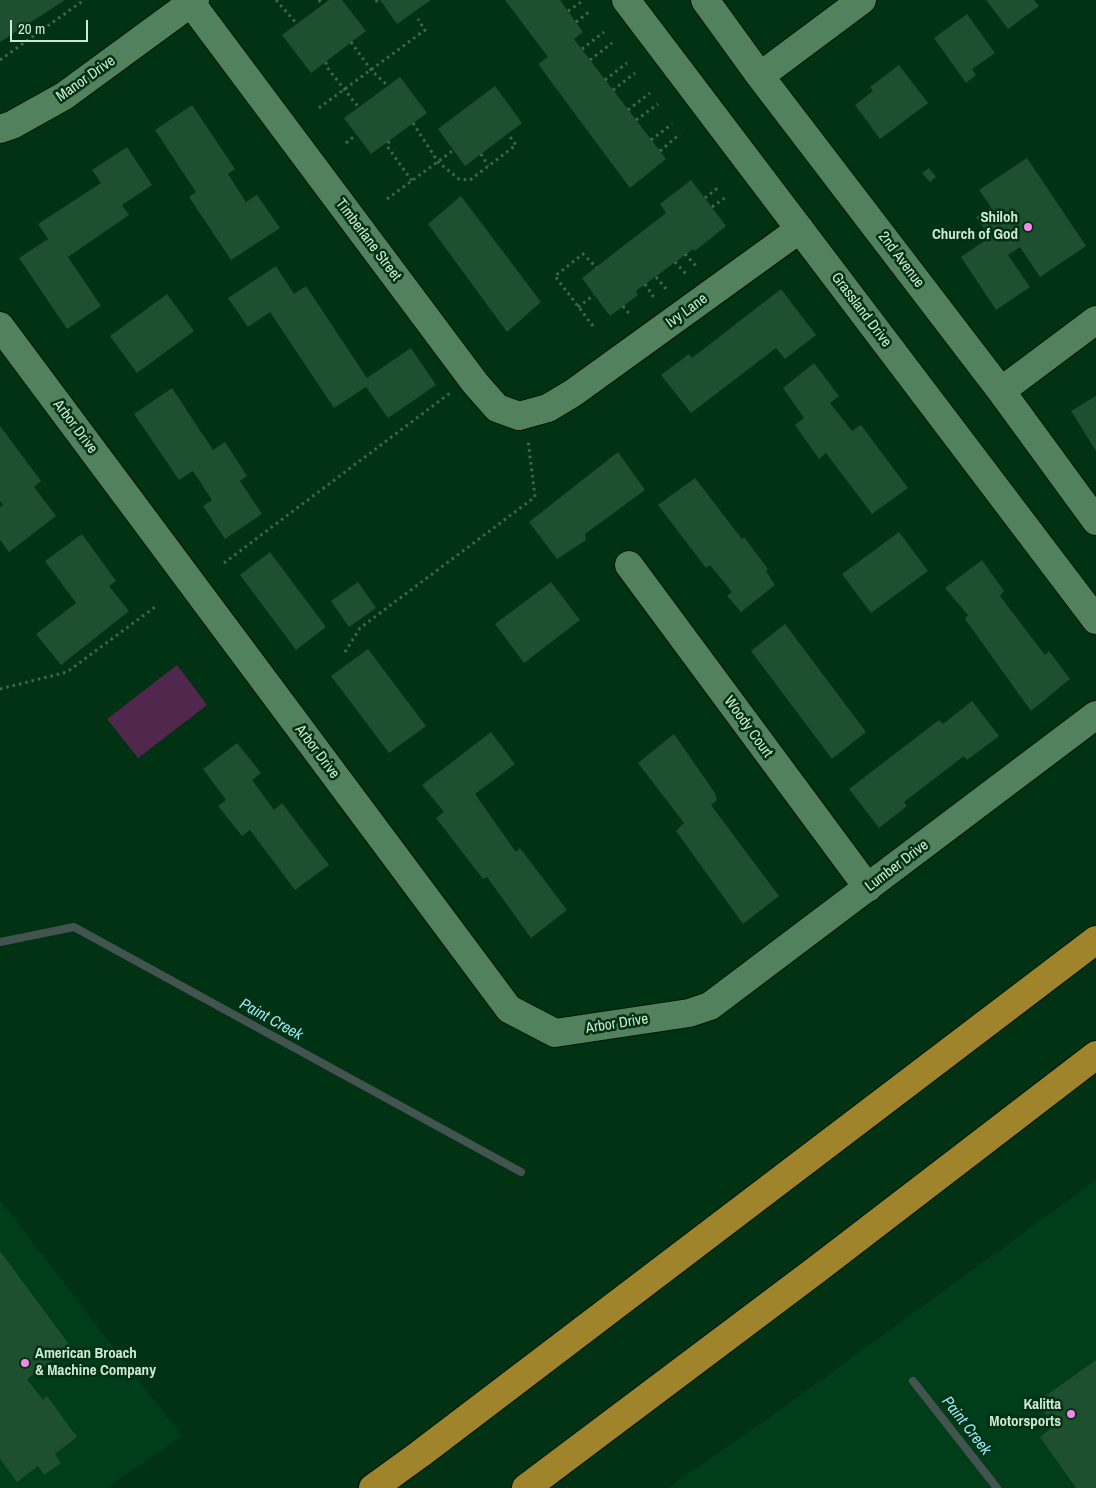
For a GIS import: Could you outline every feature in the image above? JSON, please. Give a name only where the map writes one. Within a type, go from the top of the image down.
[{"type":"highway","points":[[373,1488],[1096,940]]},
{"type":"highway","points":[[526,1488],[808,1276],[1096,1054]]},
{"type":"street","name":"Grassland Drive","points":[[626,0],[1096,620]]},
{"type":"street","name":"2nd Avenue","points":[[705,0],[760,76],[1001,391],[1096,521]]},
{"type":"street","points":[[760,76],[862,0]]},
{"type":"street","name":"Manor Drive","points":[[0,129],[12,125],[64,96],[193,2]]},
{"type":"street","name":"Timberlane Street","points":[[193,2],[471,377],[497,408],[519,416],[548,408],[573,393]]},
{"type":"street","name":"Ivy Lane","points":[[573,393],[800,229]]},
{"type":"street","points":[[1001,391],[1096,320]]},
{"type":"street","name":"Arbor Drive","points":[[0,326],[509,1009],[555,1033],[689,1013],[710,1006]]},
{"type":"street","name":"Woody Court","points":[[629,565],[868,888]]},
{"type":"street","name":"Lumber Drive","points":[[710,1006],[1089,720]]},
{"type":"path","points":[[0,60],[84,0]]},
{"type":"path","points":[[276,0],[297,24]]},
{"type":"path","points":[[318,0],[322,5]]},
{"type":"path","points":[[376,0],[379,5]]},
{"type":"path","points":[[568,12],[581,2]]},
{"type":"path","points":[[576,22],[589,12]]},
{"type":"path","points":[[319,108],[425,30],[418,18]]},
{"type":"path","points":[[582,50],[604,32]]},
{"type":"path","points":[[351,42],[371,70],[374,70],[388,86]]},
{"type":"path","points":[[590,60],[612,43]]},
{"type":"path","points":[[326,62],[326,66],[359,107]]},
{"type":"path","points":[[605,80],[627,63]]},
{"type":"path","points":[[613,90],[635,73]]},
{"type":"path","points":[[628,110],[650,93]]},
{"type":"path","points":[[636,120],[658,104]]},
{"type":"path","points":[[413,123],[438,162],[459,179],[470,180],[516,145],[508,134]]},
{"type":"path","points":[[651,140],[672,124]]},
{"type":"path","points":[[660,151],[680,134]]},
{"type":"path","points":[[346,143],[356,135]]},
{"type":"path","points":[[389,141],[387,146],[412,181]]},
{"type":"path","points":[[387,199],[451,152],[456,152]]},
{"type":"path","points":[[481,154],[488,166]]},
{"type":"path","points":[[705,198],[719,187]]},
{"type":"path","points":[[712,208],[726,197]]},
{"type":"path","points":[[593,326],[555,276],[583,254],[596,268]]},
{"type":"path","points":[[686,254],[697,267]]},
{"type":"path","points":[[675,262],[687,275]]},
{"type":"path","points":[[656,276],[667,290]]},
{"type":"path","points":[[645,284],[655,299]]},
{"type":"path","points":[[578,307],[594,295]]},
{"type":"path","points":[[623,306],[631,316]]},
{"type":"path","points":[[224,563],[455,389]]},
{"type":"path","points":[[345,652],[360,628],[536,497],[527,432]]},
{"type":"path","points":[[0,689],[67,672],[155,606]]},
{"type":"shaded area","points":[[177,665],[207,705],[138,758],[107,719]]},
{"type":"shaded area","points":[[1096,1180],[1096,1488],[668,1488],[777,1412]]},
{"type":"shaded area","points":[[0,1200],[182,1436],[106,1488],[0,1488]]},
{"type":"building","points":[[0,0],[65,0],[0,42]]},
{"type":"building","points":[[329,0],[342,0],[366,31],[311,73],[282,35]]},
{"type":"building","points":[[380,0],[431,0],[397,24]]},
{"type":"building","points":[[505,0],[560,0],[583,32],[574,39],[666,159],[630,188],[538,64],[548,57]]},
{"type":"building","points":[[986,0],[1034,0],[1039,6],[1008,29]]},
{"type":"building","points":[[967,14],[995,53],[972,69],[976,75],[966,83],[934,38]]},
{"type":"building","points":[[899,65],[928,103],[880,139],[855,105],[873,91],[870,87]]},
{"type":"building","points":[[400,77],[427,113],[371,154],[344,118]]},
{"type":"building","points":[[495,86],[522,123],[465,166],[438,129]]},
{"type":"building","points":[[192,105],[235,169],[228,174],[246,202],[257,195],[280,228],[231,260],[189,197],[196,192],[155,130]]},
{"type":"building","points":[[127,147],[152,185],[122,205],[129,215],[68,257],[101,306],[67,329],[19,258],[48,239],[38,224],[101,183],[92,170]]},
{"type":"building","name":"Shiloh Church of God","points":[[1027,158],[1086,246],[1040,277],[1020,247],[1008,255],[1030,287],[996,310],[961,257],[990,237],[976,217],[991,207],[979,190]]},
{"type":"building","points":[[929,168],[936,177],[930,182],[922,173]]},
{"type":"building","points":[[691,180],[726,226],[695,251],[693,249],[636,291],[638,295],[610,316],[582,278],[666,213],[660,204]]},
{"type":"building","points":[[461,196],[541,302],[507,332],[428,224]]},
{"type":"building","points":[[276,266],[294,294],[306,286],[367,378],[411,348],[436,385],[388,418],[366,387],[334,408],[270,312],[248,327],[228,298]]},
{"type":"building","points":[[781,289],[816,335],[785,359],[776,348],[691,413],[661,375],[689,354],[692,358]]},
{"type":"building","points":[[167,294],[194,331],[137,373],[110,336]]},
{"type":"building","points":[[814,363],[839,396],[830,403],[852,431],[861,425],[908,488],[872,514],[826,453],[819,459],[795,425],[804,418],[783,388]]},
{"type":"building","points":[[172,388],[213,450],[225,442],[247,476],[240,481],[262,514],[225,539],[203,506],[212,500],[193,471],[179,480],[134,414]]},
{"type":"building","points":[[1096,396],[1096,451],[1071,411]]},
{"type":"building","points":[[0,426],[41,481],[34,487],[56,516],[9,552],[0,540],[0,507],[3,505],[0,501]]},
{"type":"building","points":[[618,452],[645,490],[585,534],[586,540],[557,559],[529,522]]},
{"type":"building","points":[[695,478],[742,539],[744,537],[768,569],[766,571],[775,585],[741,612],[727,596],[732,592],[710,565],[706,568],[658,505]]},
{"type":"building","points":[[899,532],[928,571],[871,613],[842,574]]},
{"type":"building","points":[[82,534],[116,581],[109,586],[129,611],[61,665],[36,634],[76,603],[45,561]]},
{"type":"building","points":[[270,552],[326,627],[296,650],[240,575]]},
{"type":"building","points":[[982,560],[1004,591],[1000,596],[1045,655],[1049,651],[1070,679],[1031,711],[965,619],[968,615],[945,588]]},
{"type":"building","points":[[358,582],[376,608],[349,627],[331,601]]},
{"type":"building","points":[[551,582],[580,620],[524,663],[495,624]]},
{"type":"building","points":[[785,624],[866,732],[832,759],[751,651]]},
{"type":"building","points":[[368,649],[426,726],[389,753],[331,676]]},
{"type":"building","points":[[972,701],[999,736],[967,760],[964,756],[904,802],[907,806],[879,828],[849,789],[939,720],[943,724]]},
{"type":"building","points":[[491,732],[515,764],[475,794],[516,852],[520,848],[567,910],[531,938],[487,877],[483,879],[436,818],[444,812],[422,785]]},
{"type":"building","points":[[674,734],[715,793],[717,800],[711,805],[779,896],[743,924],[676,831],[684,823],[638,763]]},
{"type":"building","points":[[237,743],[261,773],[252,780],[274,810],[282,803],[329,865],[295,890],[250,830],[242,836],[218,806],[226,800],[203,769]]},
{"type":"building","name":"American Broach & Machine Company","points":[[0,1251],[71,1347],[27,1379],[43,1400],[47,1396],[77,1437],[55,1454],[61,1463],[44,1475],[38,1466],[17,1482],[0,1459]]},
{"type":"building","name":"Kalitta Motorsports","points":[[1096,1360],[1096,1488],[1076,1488],[1040,1437],[1054,1426],[1037,1402]]},
{"type":"waterway","name":"Paint Creek","points":[[0,942],[74,927],[521,1172]]},
{"type":"waterway","name":"Paint Creek","points":[[913,1381],[997,1488]]},
{"type":"place","name":"Shiloh Church of God","points":[[1028,227]]},
{"type":"place","name":"American Broach & Machine Company","points":[[25,1363]]},
{"type":"place","name":"Kalitta Motorsports","points":[[1071,1414]]}]
